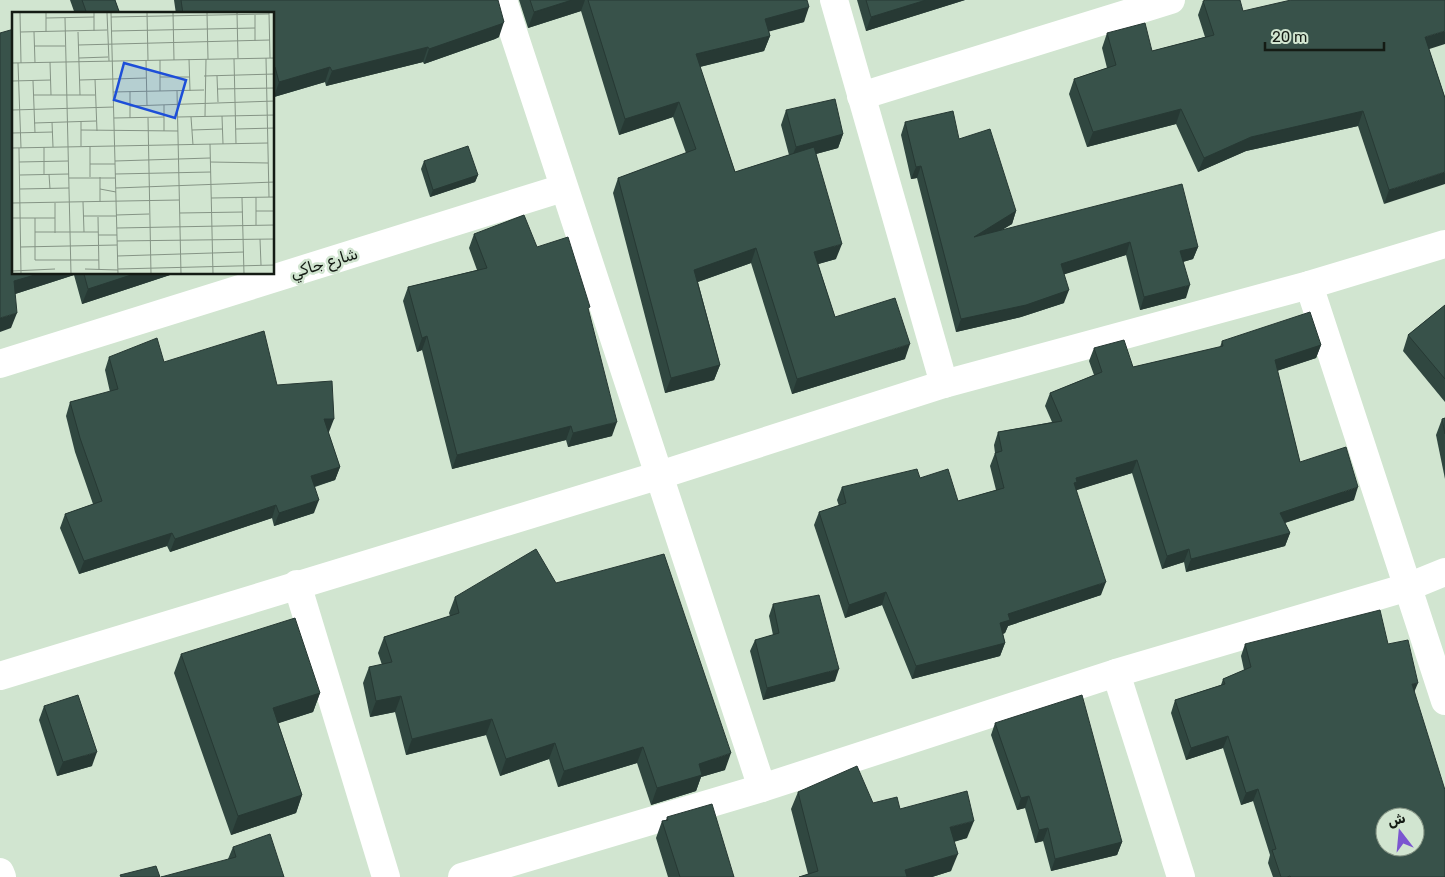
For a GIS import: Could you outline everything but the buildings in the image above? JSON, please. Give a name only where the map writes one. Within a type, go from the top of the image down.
[{"type":"street","points":[[503,0],[563,188],[660,475],[762,788]]},
{"type":"street","points":[[834,0],[944,384]]},
{"type":"street","points":[[861,96],[1171,0]]},
{"type":"street","name":"شارع جاكي","points":[[0,364],[563,188]]},
{"type":"street","points":[[0,676],[660,475],[944,384],[1309,285],[1445,244]]},
{"type":"street","points":[[1309,285],[1445,701]]},
{"type":"street","points":[[462,877],[762,788],[1116,673],[1408,587],[1445,572]]},
{"type":"street","points":[[297,584],[386,877]]},
{"type":"street","points":[[1116,673],[1181,877]]},
{"type":"street","points":[[0,872],[2,877]]}]
